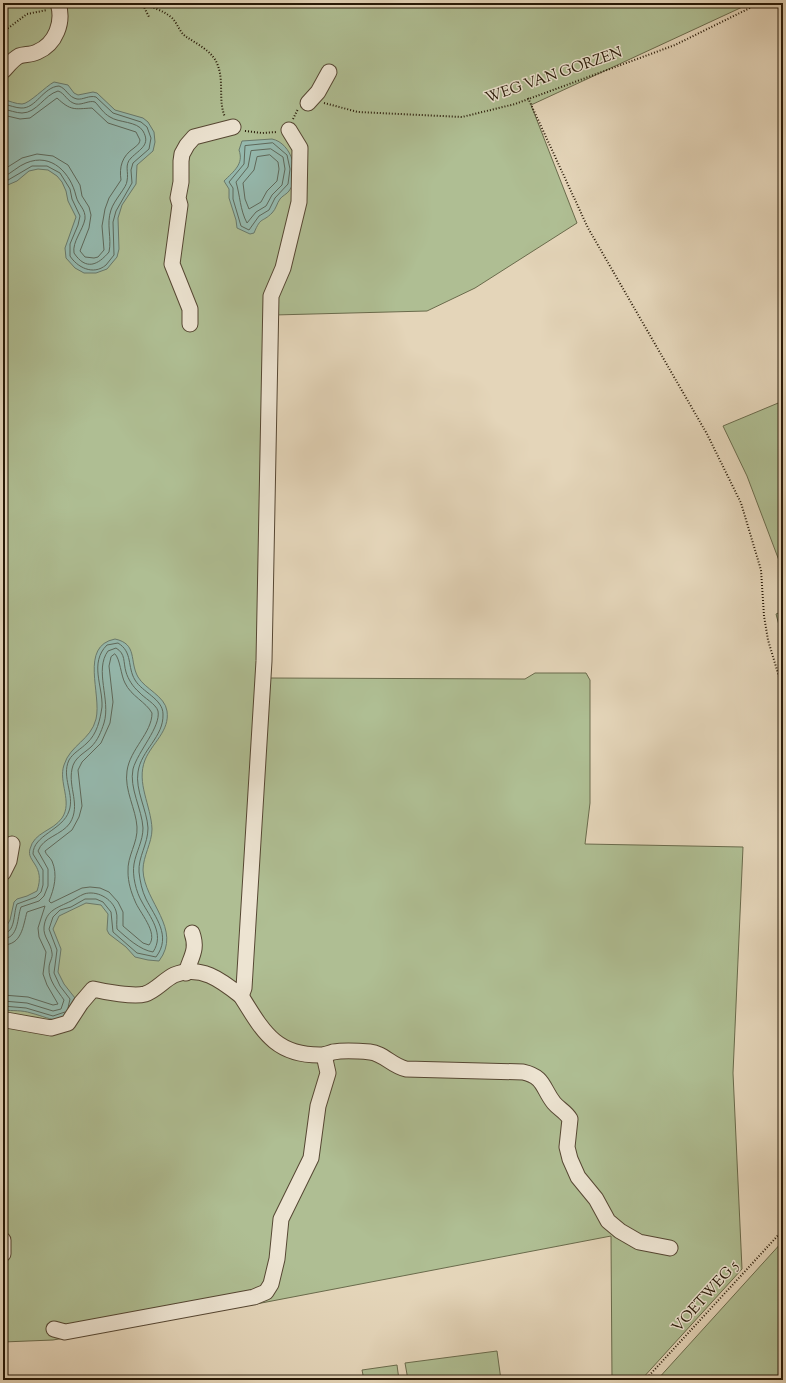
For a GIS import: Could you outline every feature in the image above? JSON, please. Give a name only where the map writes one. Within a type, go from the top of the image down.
[{"type":"lane","points":[[3,71],[16,58],[37,52],[53,38],[60,23],[58,5]]},
{"type":"lane","points":[[308,103],[318,92],[329,72]]},
{"type":"lane","points":[[190,324],[190,309],[172,264],[180,205],[178,198],[181,182],[182,154],[194,137],[233,127]]},
{"type":"lane","points":[[241,996],[244,988],[264,661],[271,296],[283,268],[298,202],[300,148],[289,130]]},
{"type":"lane","points":[[3,873],[9,861],[12,844]]},
{"type":"lane","points":[[186,973],[195,951],[196,943],[192,933]]},
{"type":"lane","points":[[6,1020],[51,1028],[68,1023],[80,1003],[92,989],[111,993],[145,994],[174,975],[196,970],[222,981],[241,996],[256,1021],[277,1044],[288,1051],[324,1055],[334,1052],[372,1052],[395,1065],[406,1069],[523,1072],[534,1076],[541,1081],[554,1102],[570,1119],[567,1147],[570,1159],[578,1178],[596,1199],[608,1221],[620,1231],[639,1242],[670,1248]]},
{"type":"lane","points":[[54,1329],[65,1332],[254,1297],[266,1292],[271,1284],[277,1259],[279,1231],[283,1213],[311,1158],[317,1111],[328,1073],[324,1055]]},
{"type":"lane","points":[[3,1240],[3,1254]]},
{"type":"path","points":[[3,32],[27,14],[58,5],[81,3]]},
{"type":"path","points":[[97,3],[143,4],[153,7],[172,18],[178,25],[181,33],[214,56],[221,79],[223,112],[226,120],[233,127],[244,131],[262,133]]},
{"type":"path","name":"WEG VAN GORZEN","points":[[308,103],[318,101],[358,112],[462,117],[515,104],[675,44],[760,3]]},
{"type":"path","points":[[143,4],[149,17]]},
{"type":"path","points":[[528,98],[588,228],[707,434],[741,503],[761,570],[764,616],[768,640],[783,690]]},
{"type":"path","points":[[289,130],[296,110],[308,103]]},
{"type":"path","name":"VOETWEG 5","points":[[646,1380],[783,1230]]},
{"type":"green space","points":[[3,3],[751,3],[531,105],[577,223],[475,288],[427,311],[274,315],[270,678],[525,679],[535,673],[586,673],[590,680],[590,803],[585,844],[743,847],[733,1073],[742,1269],[641,1380],[612,1380],[611,1236],[251,1305],[53,1340],[3,1342]]},
{"type":"green space","points":[[783,401],[783,571],[747,476],[723,426]]},
{"type":"green space","points":[[783,611],[783,640],[776,614]]},
{"type":"green space","points":[[783,1241],[783,1380],[657,1380]]},
{"type":"green space","points":[[497,1351],[501,1380],[408,1380],[405,1363]]},
{"type":"green space","points":[[397,1365],[399,1380],[364,1380],[362,1370]]},
{"type":"water","points":[[54,82],[68,85],[74,93],[78,95],[93,92],[97,93],[115,110],[143,118],[148,122],[154,132],[155,142],[153,151],[137,165],[136,184],[122,205],[118,218],[119,249],[117,257],[107,269],[96,273],[84,273],[75,268],[66,258],[65,248],[76,217],[68,201],[62,182],[57,176],[48,170],[38,169],[29,171],[17,181],[3,187],[3,99],[17,104],[25,103]]},
{"type":"water","points":[[272,139],[279,142],[289,153],[294,169],[293,184],[288,192],[280,199],[269,216],[260,222],[254,233],[250,234],[237,228],[229,198],[229,189],[224,181],[239,163],[239,150],[242,141]]},
{"type":"water","points":[[115,639],[122,641],[130,649],[135,671],[138,677],[163,701],[167,711],[166,725],[145,760],[142,777],[152,829],[143,870],[149,893],[165,927],[167,938],[165,949],[159,961],[135,957],[126,947],[109,934],[107,930],[108,914],[101,905],[86,903],[59,916],[53,929],[61,949],[58,972],[64,984],[75,998],[68,1015],[58,1020],[24,1011],[3,1010],[3,932],[10,920],[14,902],[17,899],[37,891],[39,875],[31,857],[30,849],[35,839],[54,826],[62,818],[65,812],[66,799],[63,778],[64,765],[71,752],[90,732],[96,719],[95,661],[98,651],[104,643]]}]
